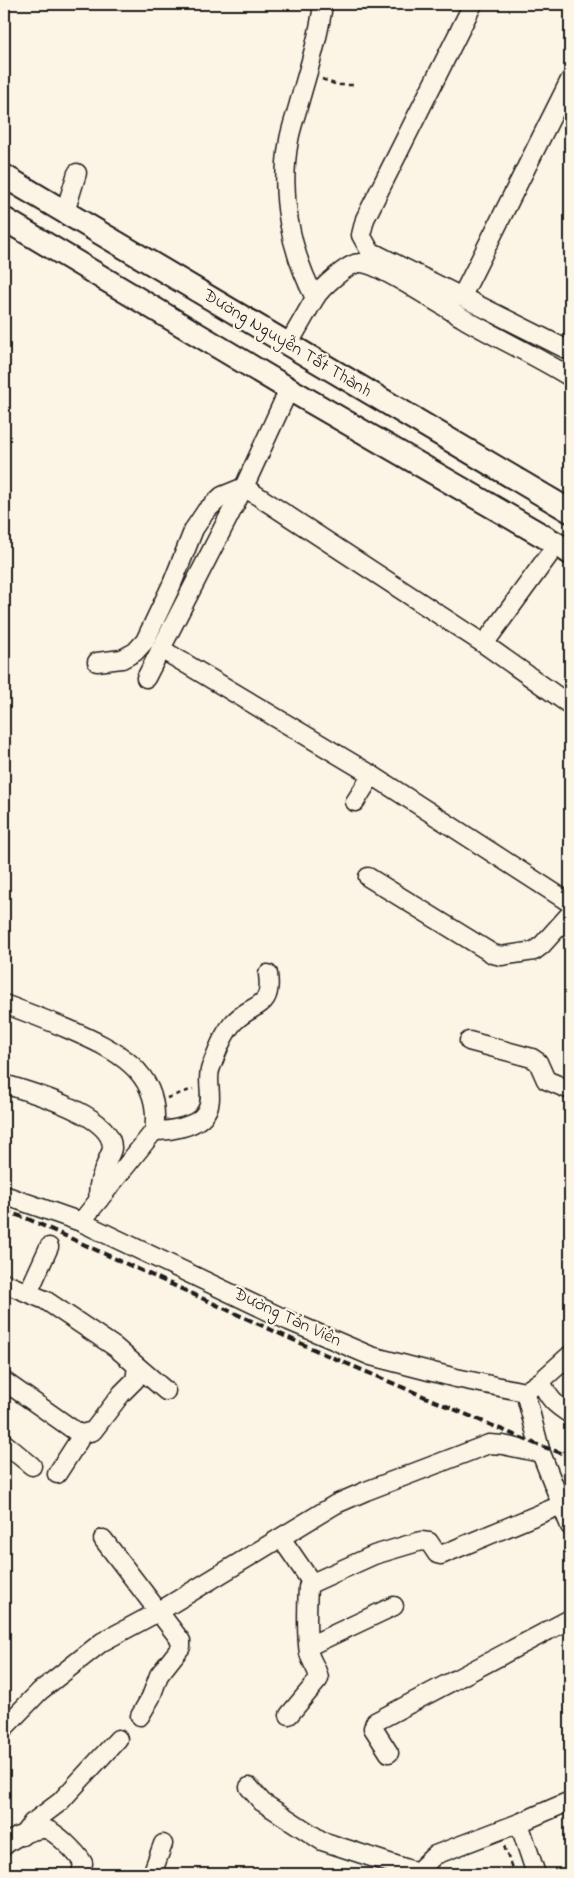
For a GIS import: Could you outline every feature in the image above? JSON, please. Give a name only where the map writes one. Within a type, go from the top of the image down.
[{"type":"main road","name":"Đường Nguyễn Tất Thành","points":[[4,176],[570,511]]},
{"type":"main road","name":"Đường Nguyễn Tất Thành","points":[[4,219],[564,548]]},
{"type":"street","points":[[315,298],[304,278],[290,230],[284,193],[289,140],[309,70],[323,4]]},
{"type":"street","points":[[473,4],[365,219],[361,235],[370,251],[568,345]]},
{"type":"street","points":[[462,296],[570,80]]},
{"type":"street","points":[[65,212],[77,173]]},
{"type":"street","points":[[288,345],[322,288],[357,263],[368,264],[404,283],[466,321],[540,359],[570,377]]},
{"type":"street","points":[[146,678],[244,487],[290,388]]},
{"type":"street","points":[[244,487],[484,644],[570,705]]},
{"type":"street","points":[[97,662],[122,659],[135,652],[145,641],[172,584],[194,529],[206,511],[222,496],[244,487]]},
{"type":"street","points":[[484,644],[564,548]]},
{"type":"street","points":[[161,649],[372,774],[570,903]]},
{"type":"street","points":[[355,802],[372,774]]},
{"type":"street","points":[[368,877],[493,954],[501,956],[534,950],[542,945],[570,914]]},
{"type":"street","points":[[154,1130],[166,1131],[192,1124],[206,1112],[210,1097],[207,1076],[226,1033],[234,1022],[267,997],[270,988],[268,974]]},
{"type":"street","points":[[4,1004],[92,1040],[123,1056],[140,1074],[154,1103],[156,1114],[154,1130],[82,1222]]},
{"type":"street","points":[[469,1041],[532,1058],[538,1062],[546,1080],[570,1090]]},
{"type":"street","points":[[4,1085],[43,1096],[85,1114],[96,1122],[110,1138],[112,1149],[99,1181],[97,1190],[99,1200]]},
{"type":"street","name":"Đường Tản Viên","points":[[4,1194],[82,1222],[289,1321],[371,1356],[456,1378],[524,1392]]},
{"type":"street","points":[[28,1293],[49,1247]]},
{"type":"street","points":[[4,1283],[52,1305],[115,1347],[166,1391]]},
{"type":"street","points":[[570,1355],[541,1381],[524,1392],[541,1454],[570,1526]]},
{"type":"street","points":[[4,1381],[82,1434],[93,1431],[134,1380],[137,1367]]},
{"type":"street","points":[[541,1381],[547,1395],[554,1403],[570,1414]]},
{"type":"street","points":[[57,1474],[79,1440],[78,1433]]},
{"type":"street","points":[[4,1443],[32,1466]]},
{"type":"street","points":[[4,1728],[40,1691],[102,1642],[158,1612],[336,1504],[489,1444],[503,1445],[541,1454]]},
{"type":"street","points":[[289,1715],[318,1679],[318,1672],[310,1655],[309,1646],[308,1587],[312,1583],[374,1555],[421,1541],[429,1542],[437,1554],[441,1555],[561,1505]]},
{"type":"street","points":[[281,1538],[312,1583]]},
{"type":"street","points":[[103,1539],[181,1641],[181,1647],[159,1675],[151,1697],[140,1716]]},
{"type":"street","points":[[309,1646],[394,1606]]},
{"type":"street","points":[[389,1753],[373,1728],[375,1722],[570,1619]]},
{"type":"street","points":[[22,1836],[32,1824],[60,1802],[118,1739]]},
{"type":"street","points":[[249,1787],[262,1802],[322,1841],[417,1873],[435,1855],[570,1801]]},
{"type":"street","points":[[519,1823],[536,1874]]},
{"type":"street","points":[[4,1846],[12,1838],[43,1829],[52,1831],[80,1857],[83,1863],[81,1874]]},
{"type":"street","points":[[152,1874],[163,1844]]},
{"type":"path","points":[[309,70],[337,85],[354,85]]},
{"type":"path","points":[[154,1103],[194,1089]]},
{"type":"path","points":[[498,1831],[514,1874]]},
{"type":"railway","points":[[4,1211],[26,1218],[322,1353],[538,1445],[570,1456]]}]
